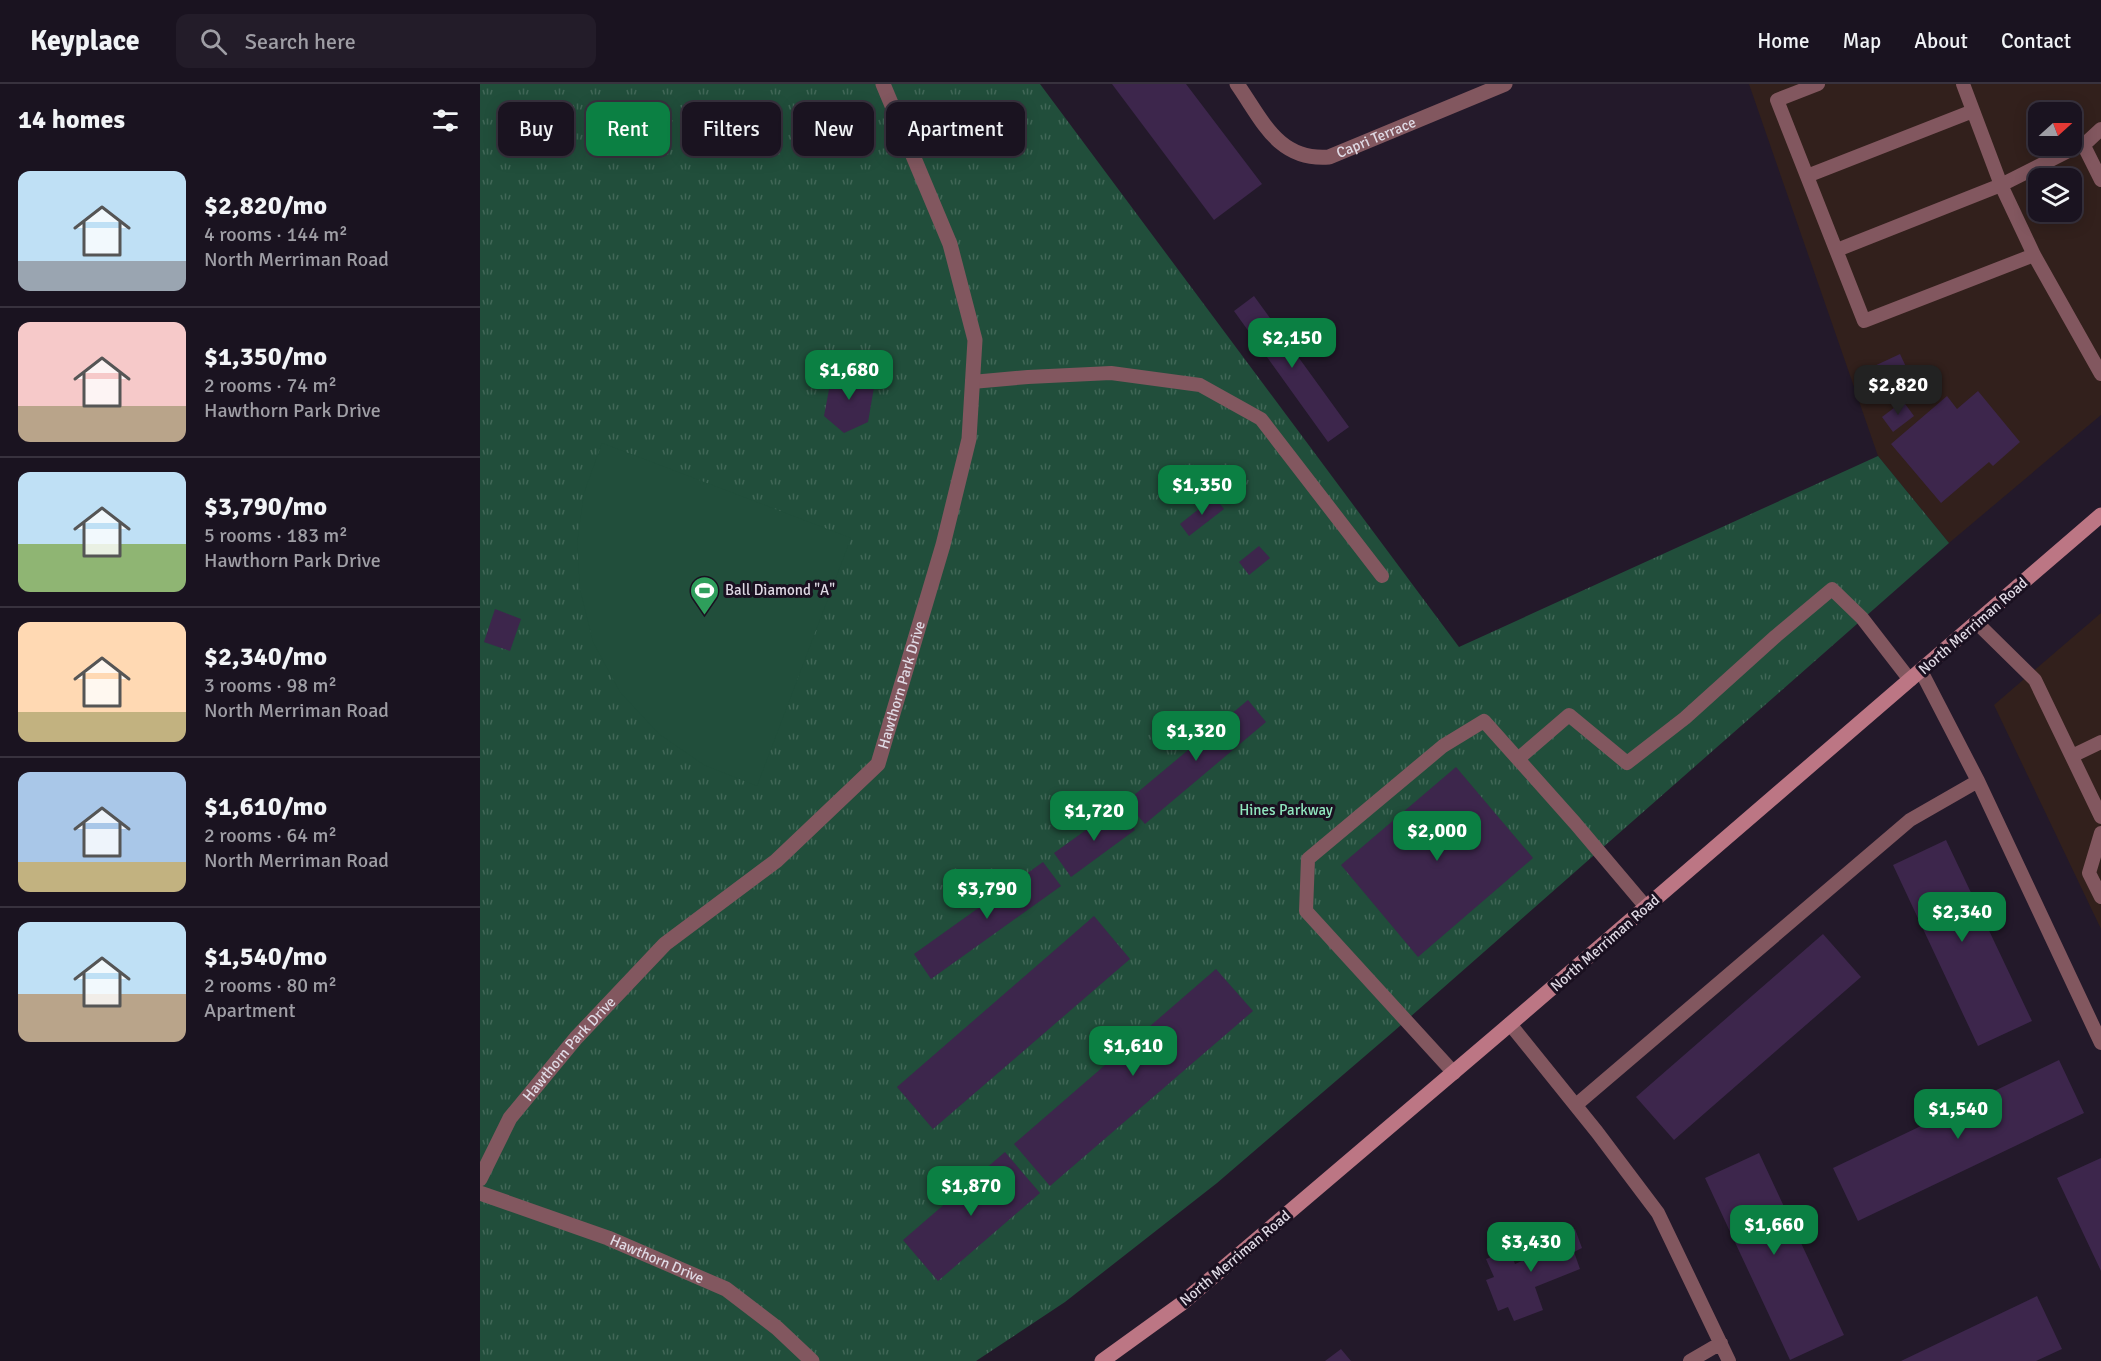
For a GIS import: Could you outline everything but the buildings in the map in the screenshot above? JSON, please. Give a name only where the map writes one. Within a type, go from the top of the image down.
[{"type":"main road","name":"North Merriman Road","points":[[1101,1361],[1181,1304],[1454,1073],[2101,515]]},
{"type":"street","name":"Hawthorn Park Drive","points":[[480,1179],[510,1118],[576,1038],[665,944],[776,861],[878,764],[943,545],[969,439],[975,340],[950,244],[883,84]]},
{"type":"street","name":"Capri Terrace","points":[[1237,84],[1279,143],[1300,155],[1313,158],[1329,157],[1505,84]]},
{"type":"street","name":"Hawthorn Drive","points":[[480,1193],[608,1238],[726,1288],[777,1328],[812,1361]]},
{"type":"lane","points":[[1818,84],[1777,100],[1864,321],[2034,255]]},
{"type":"lane","points":[[1963,84],[2001,185],[2034,255],[2101,374]]},
{"type":"lane","points":[[1807,176],[1973,111]]},
{"type":"lane","points":[[1837,250],[2001,185],[2083,144],[2101,129]]},
{"type":"lane","points":[[2083,144],[2101,180]]},
{"type":"lane","points":[[2088,351],[2101,344]]},
{"type":"lane","points":[[972,382],[1028,376],[1111,373],[1200,385],[1260,419],[1382,576]]},
{"type":"lane","points":[[1518,759],[1569,715],[1627,763],[1685,718],[1832,589],[1915,675],[1978,781],[2101,1043]]},
{"type":"lane","points":[[1977,623],[2035,680],[2101,817]]},
{"type":"lane","points":[[1454,1073],[1306,910],[1308,859],[1443,746],[1484,721],[1646,907]]},
{"type":"lane","points":[[2072,756],[2101,742]]},
{"type":"lane","points":[[1576,1105],[1910,820],[1978,781]]},
{"type":"lane","points":[[2101,833],[2089,873],[2101,897]]},
{"type":"lane","points":[[1510,1024],[1576,1105],[1658,1213],[1729,1361]]},
{"type":"lane","points":[[1690,1361],[1720,1343]]},
{"type":"shaded area","points":[[1749,84],[2101,84],[2101,415],[1949,543],[1878,456]]},
{"type":"shaded area","points":[[2101,613],[2101,929],[1994,705]]},
{"type":"green space","name":"Hines Parkway","points":[[480,84],[1040,84],[1459,647],[1878,456],[1949,543],[1393,1032],[1217,1183],[1065,1302],[976,1361],[480,1361]]},
{"type":"green space","name":"Ball Diamond \"A\"","points":[[602,443],[851,538],[757,786],[704,765],[659,734],[620,692],[593,642],[580,589],[577,544],[584,493]]},
{"type":"place","name":"Ball Diamond \"A\"","points":[[704,616]]}]
